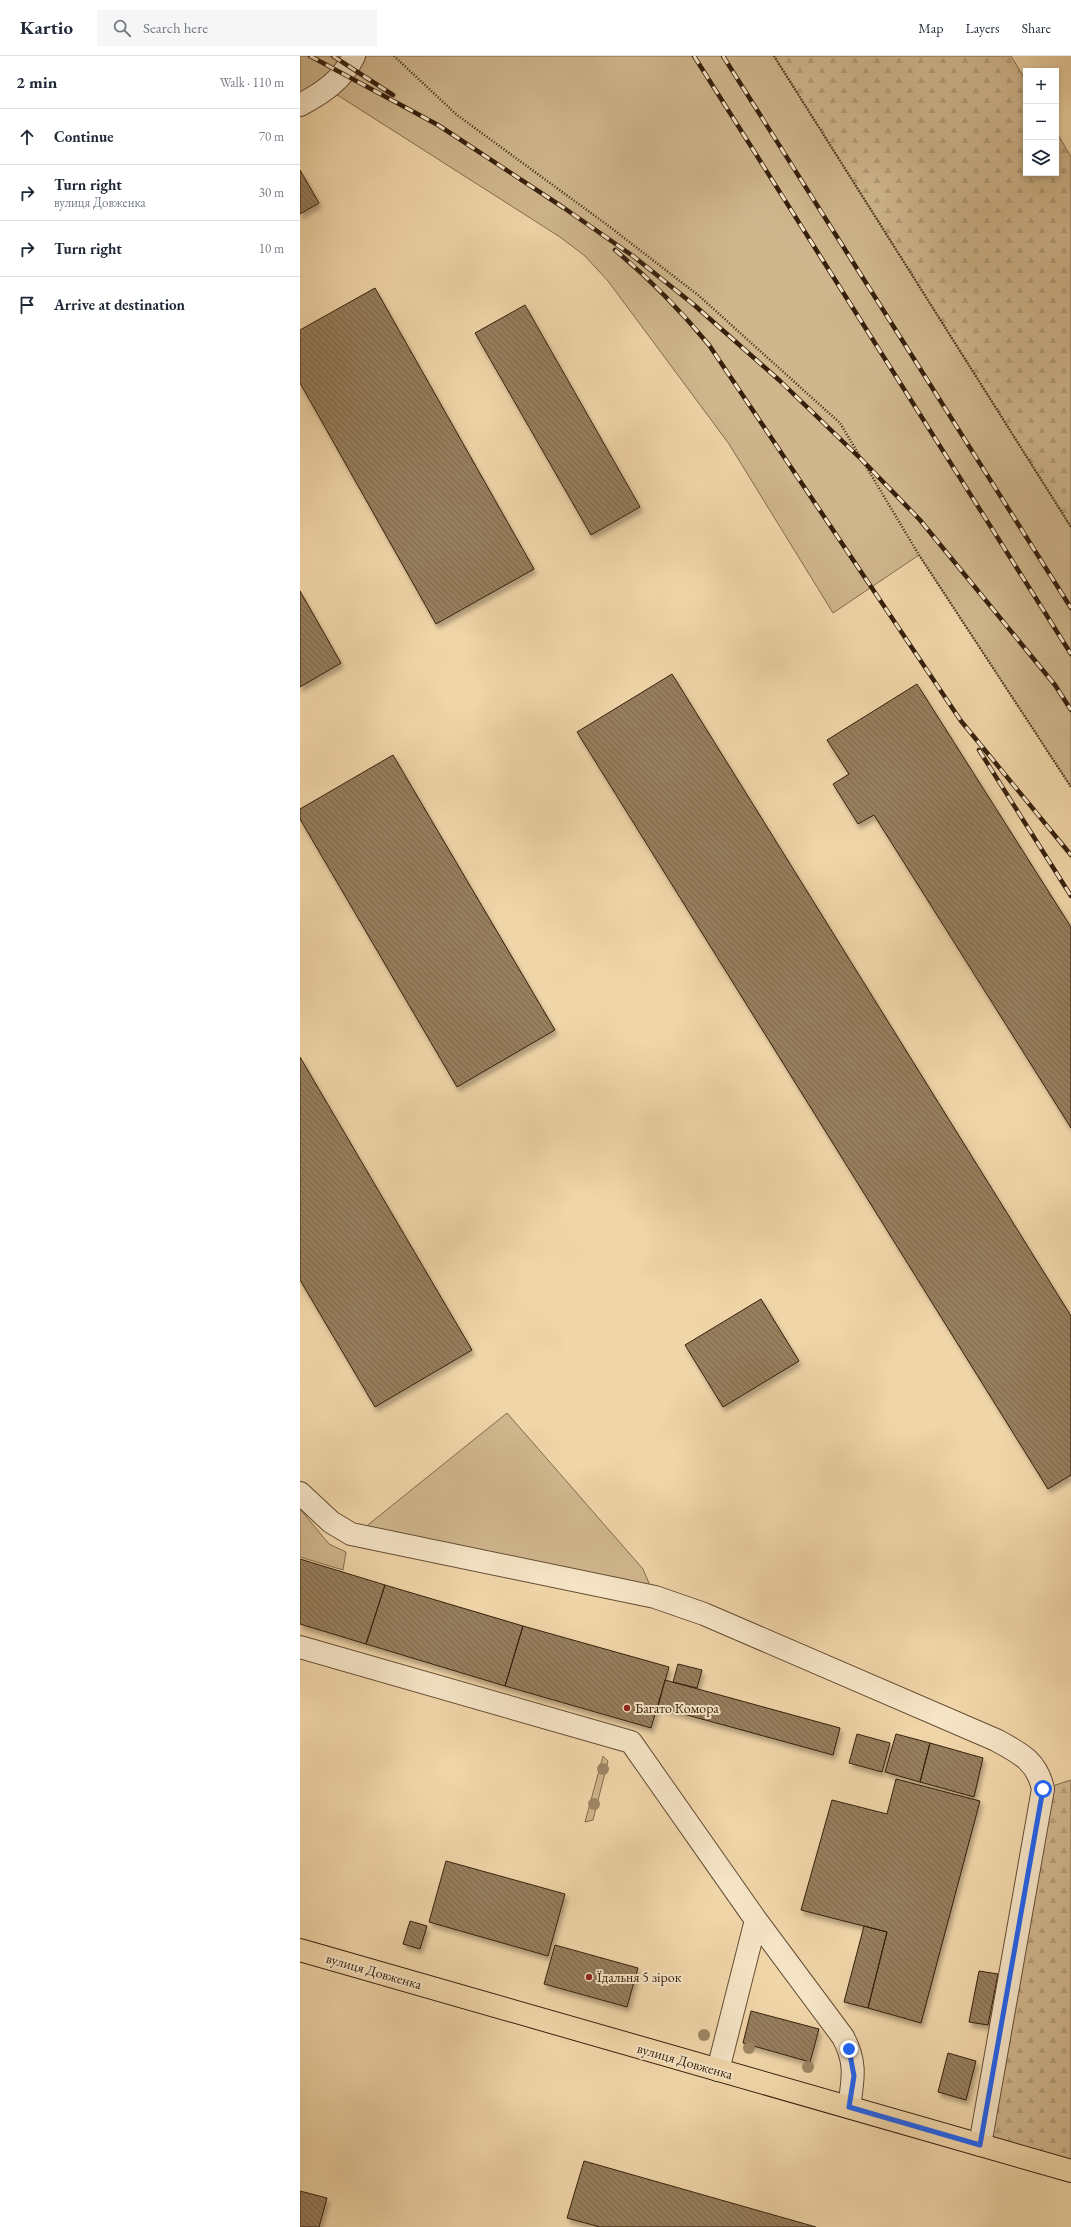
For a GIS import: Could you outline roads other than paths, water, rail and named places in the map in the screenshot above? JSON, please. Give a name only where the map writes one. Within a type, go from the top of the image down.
[{"type":"main road","name":"вулиця Довженка","points":[[300,1950],[1071,2171]]},
{"type":"street","points":[[300,105],[328,88],[336,81],[349,66],[354,56]]},
{"type":"street","points":[[300,1493],[332,1522],[351,1534],[655,1597],[704,1614],[996,1740],[1020,1753],[1033,1765],[1040,1776],[1043,1789],[980,2145]]},
{"type":"street","points":[[300,1647],[631,1742],[756,1920],[843,2037],[849,2049],[854,2076],[849,2107]]},
{"type":"street","points":[[718,2070],[756,1920]]},
{"type":"railway","points":[[310,56],[438,125],[564,208],[633,256],[693,304],[779,380],[862,460],[920,520],[1055,685],[1071,710]]},
{"type":"railway","points":[[333,56],[393,95]]},
{"type":"railway","points":[[694,56],[1071,654]]},
{"type":"railway","points":[[723,56],[1071,608]]},
{"type":"railway","points":[[615,250],[664,295],[709,345],[961,721],[1071,855]]},
{"type":"railway","points":[[979,750],[1071,896]]},
{"type":"place","name":"Багато Комора","points":[[627,1708]]},
{"type":"place","name":"Їдальня 5 зірок","points":[[589,1977]]}]
